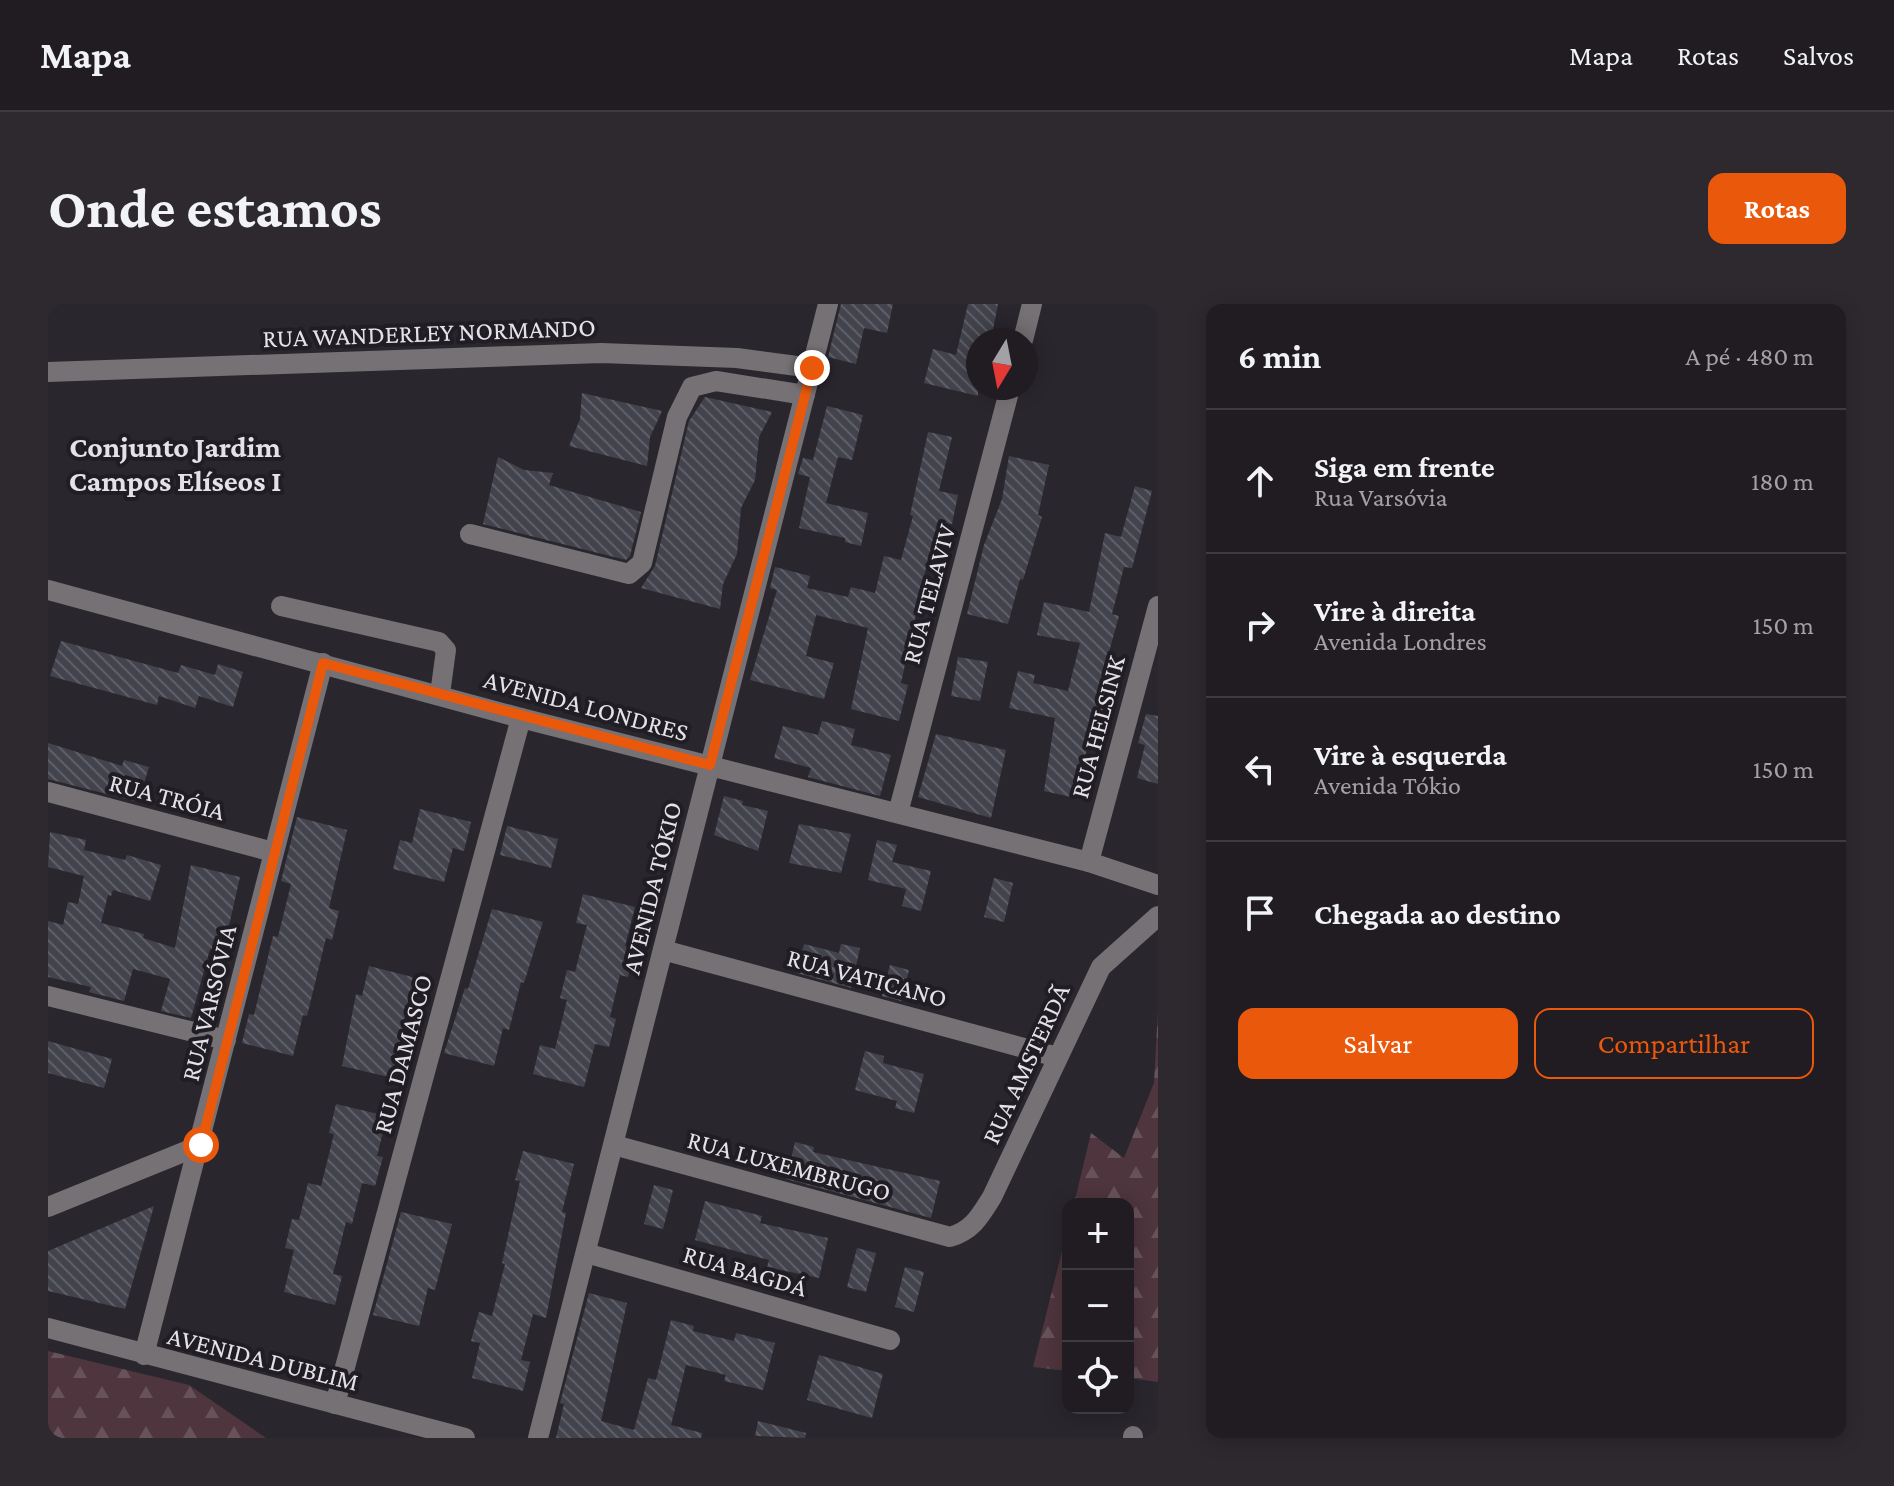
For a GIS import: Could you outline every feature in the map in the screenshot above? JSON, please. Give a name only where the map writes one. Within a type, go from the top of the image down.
[{"type":"street","name":"AVENIDA TÓKIO","points":[[538,1438],[828,304]]},
{"type":"street","points":[[1026,328],[1032,304]]},
{"type":"street","name":"RUA WANDERLEY NORMANDO","points":[[48,372],[601,353],[737,358],[812,368]]},
{"type":"street","points":[[470,534],[629,574],[642,563],[677,417],[692,387],[716,381],[805,395]]},
{"type":"street","name":"RUA TELAVIV","points":[[898,813],[1007,400]]},
{"type":"street","name":"AVENIDA LONDRES","points":[[48,590],[521,718],[1089,862],[1158,885]]},
{"type":"street","points":[[281,606],[439,642],[446,650],[440,694]]},
{"type":"street","name":"RUA HELSINK","points":[[1089,862],[1158,606]]},
{"type":"street","name":"RUA VARSÓVIA","points":[[144,1355],[201,1145],[323,663]]},
{"type":"street","name":"RUA DAMASCO","points":[[335,1404],[521,718]]},
{"type":"street","name":"RUA TRÓIA","points":[[48,792],[273,852]]},
{"type":"street","name":"RUA AMSTERDÃ","points":[[950,1237],[976,1223],[992,1197],[1101,967],[1158,916]]},
{"type":"street","name":"RUA VATICANO","points":[[663,950],[1057,1057]]},
{"type":"street","points":[[48,996],[226,1040]]},
{"type":"street","points":[[48,1207],[201,1145]]},
{"type":"street","name":"RUA LUXEMBRUGO","points":[[614,1145],[950,1237]]},
{"type":"street","name":"RUA BAGDÁ","points":[[586,1253],[890,1340]]},
{"type":"street","name":"AVENIDA DUBLIM","points":[[48,1328],[465,1438]]},
{"type":"green space","points":[[1158,1010],[1158,1382],[1134,1379],[1134,1198],[1075,1198],[1091,1133],[1124,1158],[1154,1083]]},
{"type":"green space","points":[[1062,1251],[1062,1370],[1033,1367]]},
{"type":"green space","points":[[48,1351],[189,1385],[266,1438],[48,1438]]},
{"type":"building","points":[[841,304],[893,304],[887,333],[864,328],[856,364],[828,357]]},
{"type":"building","points":[[968,304],[998,304],[993,328],[966,328],[966,393],[924,383],[933,349],[956,355]]},
{"type":"building","points":[[582,393],[662,411],[650,437],[647,466],[569,446],[580,419]]},
{"type":"building","points":[[705,397],[772,412],[759,437],[755,480],[741,508],[737,554],[723,584],[720,609],[641,588],[655,566],[689,421]]},
{"type":"building","points":[[827,406],[863,415],[852,460],[838,457],[826,503],[868,513],[861,546],[845,542],[845,538],[799,528],[810,477],[798,474],[803,458],[813,460]]},
{"type":"building","points":[[928,432],[952,437],[939,491],[958,495],[952,524],[946,523],[937,556],[929,554],[901,683],[908,685],[899,721],[851,709],[868,628],[816,615],[806,656],[834,663],[824,699],[750,680],[777,590],[770,588],[775,567],[810,576],[807,588],[848,597],[851,587],[875,593],[884,556],[901,560],[913,516],[910,515]]},
{"type":"building","points":[[1009,456],[1049,465],[1038,515],[1042,517],[1008,624],[967,614],[984,545],[1002,499]]},
{"type":"building","points":[[498,457],[524,470],[553,473],[549,485],[641,512],[630,556],[626,560],[483,524]]},
{"type":"building","points":[[1135,486],[1152,491],[1132,568],[1124,567],[1112,614],[1119,616],[1096,698],[1105,700],[1098,729],[1091,727],[1083,768],[1077,767],[1071,797],[1044,791],[1055,718],[1009,708],[1018,671],[1035,675],[1033,683],[1068,691],[1080,643],[1037,635],[1044,602],[1089,612],[1105,533],[1121,537]]},
{"type":"building","points":[[61,641],[178,673],[181,665],[215,675],[218,664],[243,672],[233,707],[199,696],[195,708],[159,696],[157,705],[50,676]]},
{"type":"building","points":[[958,657],[988,662],[980,701],[951,696]]},
{"type":"building","points":[[1146,714],[1158,716],[1158,784],[1137,778],[1145,745],[1138,743]]},
{"type":"building","points":[[822,721],[855,729],[851,745],[891,755],[880,796],[808,777],[811,768],[774,758],[783,726],[818,735]]},
{"type":"building","points":[[936,734],[1006,750],[991,818],[918,797]]},
{"type":"building","points":[[48,743],[122,766],[124,760],[149,767],[138,802],[48,779]]},
{"type":"building","points":[[724,796],[743,801],[742,805],[768,811],[758,851],[714,835]]},
{"type":"building","points":[[420,809],[471,822],[464,851],[453,848],[444,882],[393,869],[400,840],[412,843]]},
{"type":"building","points":[[297,817],[347,830],[329,908],[339,911],[332,940],[326,938],[307,1016],[303,1015],[293,1056],[242,1043],[249,1014],[254,1015],[273,936],[278,937],[291,884],[281,881]]},
{"type":"building","points":[[799,824],[851,834],[841,873],[789,863]]},
{"type":"building","points":[[507,826],[558,839],[551,868],[500,855]]},
{"type":"building","points":[[50,832],[86,840],[84,850],[125,860],[127,855],[161,865],[150,901],[113,890],[111,896],[108,895],[101,923],[144,934],[143,938],[175,948],[191,865],[240,877],[223,952],[210,949],[191,1018],[161,1011],[170,979],[133,969],[124,1001],[89,992],[91,987],[48,977],[48,921],[63,925],[68,902],[78,904],[84,876],[48,867]]},
{"type":"building","points":[[877,840],[897,845],[892,862],[931,871],[921,911],[902,906],[906,889],[868,880]]},
{"type":"building","points":[[994,878],[1013,883],[1004,922],[984,917]]},
{"type":"building","points":[[583,894],[635,907],[625,946],[635,948],[628,977],[620,975],[610,1017],[616,1019],[609,1047],[595,1044],[584,1087],[533,1074],[540,1045],[555,1049],[567,1000],[560,998],[567,970],[575,972],[587,925],[576,923]]},
{"type":"building","points":[[492,909],[543,922],[524,983],[521,982],[509,1030],[503,1028],[494,1066],[444,1053],[465,988],[468,989]]},
{"type":"building","points":[[804,944],[839,953],[841,944],[860,948],[851,988],[797,973]]},
{"type":"building","points":[[890,965],[909,970],[901,1001],[882,996]]},
{"type":"building","points":[[369,966],[420,979],[413,1008],[407,1006],[393,1078],[342,1066],[356,994],[362,996]]},
{"type":"building","points":[[48,1041],[112,1059],[104,1088],[48,1073]]},
{"type":"building","points":[[865,1051],[884,1056],[883,1063],[924,1074],[914,1113],[895,1108],[897,1101],[855,1090]]},
{"type":"building","points":[[336,1104],[387,1116],[377,1156],[383,1157],[375,1186],[362,1183],[352,1224],[346,1222],[333,1274],[342,1276],[335,1305],[284,1292],[294,1250],[285,1248],[292,1219],[299,1220],[308,1183],[321,1186],[334,1134],[329,1133]]},
{"type":"building","points":[[795,1142],[814,1147],[813,1152],[940,1181],[931,1218],[786,1179]]},
{"type":"building","points":[[523,1151],[574,1164],[562,1212],[566,1213],[546,1318],[533,1314],[521,1360],[530,1362],[523,1391],[472,1378],[480,1343],[471,1341],[479,1312],[492,1316],[505,1264],[502,1263],[520,1181],[515,1180]]},
{"type":"building","points":[[654,1185],[673,1190],[663,1229],[644,1224]]},
{"type":"building","points":[[705,1201],[762,1216],[760,1223],[828,1238],[819,1278],[767,1267],[769,1260],[695,1240]]},
{"type":"building","points":[[154,1206],[125,1309],[48,1291],[48,1251]]},
{"type":"building","points":[[401,1212],[452,1224],[435,1290],[428,1288],[419,1326],[373,1315]]},
{"type":"building","points":[[857,1248],[876,1253],[866,1292],[847,1287]]},
{"type":"building","points":[[905,1267],[924,1272],[914,1312],[895,1307]]},
{"type":"building","points":[[589,1293],[627,1303],[601,1421],[634,1430],[648,1378],[656,1380],[671,1320],[694,1326],[693,1331],[734,1341],[736,1333],[775,1343],[763,1390],[724,1381],[726,1375],[686,1365],[671,1425],[702,1433],[701,1438],[556,1438],[564,1404],[560,1403]]},
{"type":"building","points":[[819,1355],[883,1374],[872,1418],[807,1400]]},
{"type":"building","points":[[758,1421],[806,1433],[805,1438],[755,1436]]},
{"type":"district","name":"Conjunto Jardim Campos Elíseos I","points":[[175,463]]},
{"type":"route","points":[[201,1145],[323,663],[521,718],[710,765],[812,368]]}]
